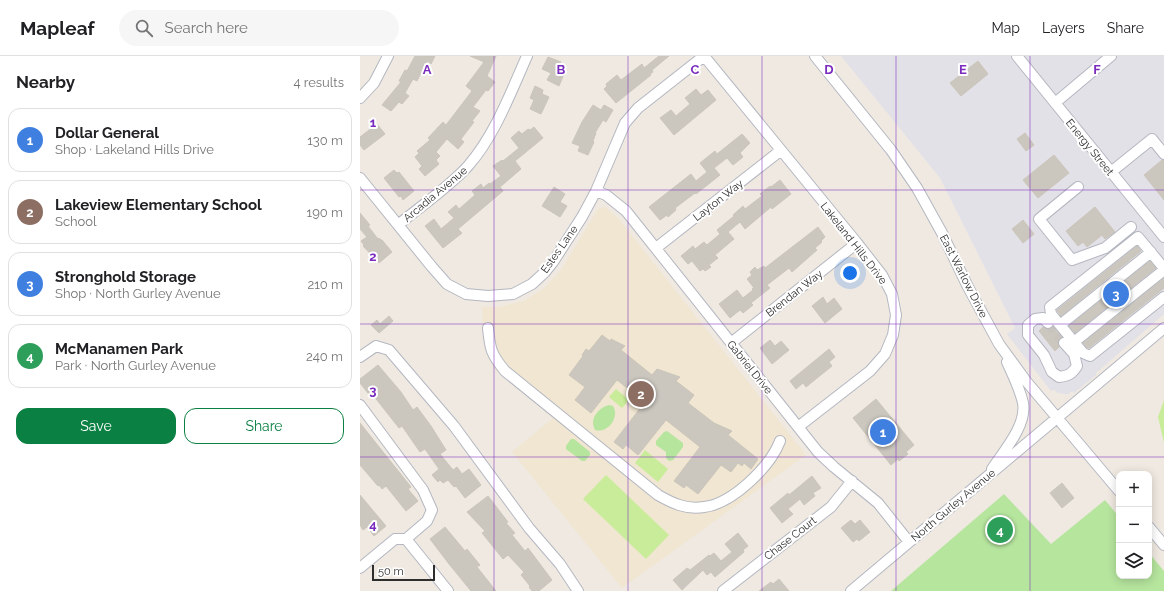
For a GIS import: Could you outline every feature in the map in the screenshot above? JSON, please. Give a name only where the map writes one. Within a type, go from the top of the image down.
[{"type":"street","points":[[360,98],[374,83],[388,56]]},
{"type":"street","name":"Arcadia Avenue","points":[[398,225],[450,183],[482,148],[496,124],[527,56]]},
{"type":"street","name":"Estes Lane","points":[[360,178],[447,284],[466,294],[488,296],[513,294],[532,284],[545,272],[582,216],[596,191],[625,123],[638,108],[704,56]]},
{"type":"street","name":"Lakeland Hills Drive","points":[[704,56],[780,151],[857,243],[882,275],[892,294],[896,315],[893,335],[885,354],[870,371],[798,427]]},
{"type":"street","name":"East Warlow Drive","points":[[815,56],[891,150],[917,188],[999,344],[1026,381],[1116,488]]},
{"type":"street","name":"Energy Street","points":[[1017,56],[1164,237]]},
{"type":"street","points":[[1055,103],[1111,56]]},
{"type":"street","points":[[1111,172],[1152,139],[1164,154]]},
{"type":"street","name":"Layton Way","points":[[656,248],[780,151]]},
{"type":"street","points":[[1078,187],[1039,219],[1072,260],[1105,248],[1131,226]]},
{"type":"street","name":"Gabriel Drive","points":[[596,191],[606,195],[626,211],[818,452],[878,503],[909,542]]},
{"type":"street","points":[[1048,323],[1043,318],[1035,319],[1028,325],[1028,335],[1044,355],[1052,372],[1058,377],[1066,377],[1073,373],[1077,366],[1069,342],[1060,325],[1051,314],[1050,308],[1138,236],[1164,268],[1069,342]]},
{"type":"street","name":"Brendan Way","points":[[731,343],[857,243]]},
{"type":"street","points":[[1060,325],[1151,252]]},
{"type":"street","points":[[1069,342],[1083,353],[1090,356],[1164,297]]},
{"type":"street","points":[[488,328],[489,343],[494,358],[505,371],[658,495],[674,505],[696,508],[705,507],[720,502],[754,479],[769,460],[780,441]]},
{"type":"street","name":"North Gurley Avenue","points":[[851,591],[1164,328]]},
{"type":"street","points":[[985,478],[1018,429],[1023,413],[1023,403],[1016,382],[999,344]]},
{"type":"street","points":[[360,357],[376,346],[389,350],[454,426],[529,528],[560,564],[578,591]]},
{"type":"street","points":[[360,405],[423,490],[432,510],[427,521],[406,539],[395,539],[360,568]]},
{"type":"street","name":"Chase Court","points":[[724,591],[831,507],[852,481]]},
{"type":"street","points":[[1152,531],[1164,545]]},
{"type":"street","points":[[406,539],[448,591]]},
{"type":"shaded area","points":[[841,56],[1164,56],[1164,314],[1074,393],[1072,391],[1068,394],[1064,394],[1058,393],[1054,390],[1051,391],[1007,334],[1015,328],[940,178]]},
{"type":"shaded area","points":[[605,207],[618,218],[806,455],[622,588],[512,452],[553,418],[495,370],[487,356],[483,340],[482,307],[499,307],[524,301],[544,288],[561,270],[598,209]]},
{"type":"green space","points":[[616,389],[629,400],[622,408],[609,397]]},
{"type":"green space","points":[[1164,400],[1164,443],[1158,417]]},
{"type":"green space","points":[[605,406],[613,406],[615,410],[612,424],[600,431],[595,430],[593,422],[596,414]]},
{"type":"green space","points":[[667,431],[683,443],[683,447],[673,460],[669,461],[666,458],[666,452],[656,445],[656,441],[664,432]]},
{"type":"green space","points":[[571,439],[574,439],[590,452],[590,455],[585,461],[582,461],[566,449],[566,446]]},
{"type":"green space","points":[[645,450],[668,469],[658,482],[635,463]]},
{"type":"green space","points":[[606,475],[669,535],[646,559],[583,499]]},
{"type":"green space","points":[[1004,494],[1051,544],[1105,500],[1116,513],[1116,579],[1152,579],[1152,557],[1164,571],[1164,591],[891,591]]},
{"type":"building","points":[[415,56],[435,56],[431,64],[427,61],[417,81],[413,79],[405,93],[409,96],[402,104],[399,102],[391,111],[382,105],[401,82],[399,81],[405,70],[407,71]]},
{"type":"building","points":[[470,56],[496,56],[487,76],[495,82],[488,91],[486,90],[473,107],[480,111],[472,121],[474,122],[461,139],[464,142],[458,149],[447,139],[436,152],[440,156],[436,160],[439,164],[425,176],[419,169],[422,166],[415,157],[419,153],[417,151],[430,140],[428,138],[443,122],[446,125],[472,91],[466,86],[484,62]]},
{"type":"building","points":[[659,56],[669,56],[652,70],[653,72],[650,74],[651,75],[616,103],[604,89],[607,86],[606,84],[617,75],[621,80],[642,64],[644,68]]},
{"type":"building","points":[[548,57],[561,62],[557,65],[566,69],[559,86],[547,80],[551,73],[542,69]]},
{"type":"building","points":[[978,61],[988,74],[961,96],[950,83]]},
{"type":"building","points":[[535,86],[543,90],[542,94],[549,97],[541,114],[530,109],[534,100],[530,98]]},
{"type":"building","points":[[696,89],[701,95],[708,90],[716,100],[674,135],[660,118],[671,110],[676,116],[690,104],[685,98]]},
{"type":"building","points":[[593,105],[601,110],[604,105],[613,110],[606,122],[603,120],[595,133],[594,142],[588,155],[578,151],[580,146],[572,143],[582,122]]},
{"type":"building","points":[[377,124],[385,134],[364,150],[360,145],[360,137]]},
{"type":"building","points":[[534,127],[543,138],[515,161],[521,169],[500,187],[503,191],[458,229],[462,233],[443,248],[425,226],[434,219],[441,229],[454,218],[448,212],[456,205],[459,209],[475,195],[472,191],[481,184],[483,188],[501,176],[493,166],[502,160],[503,161],[519,148],[511,138],[519,131],[522,134],[528,129],[530,130]]},
{"type":"building","points":[[1025,133],[1034,145],[1026,151],[1017,139]]},
{"type":"building","points":[[742,134],[750,143],[740,153],[743,157],[733,165],[727,158],[714,168],[720,175],[675,208],[676,210],[668,217],[667,215],[660,220],[649,207],[691,174],[696,181],[707,172],[700,163],[715,151],[717,154]]},
{"type":"building","points":[[1054,155],[1069,173],[1038,198],[1023,180]]},
{"type":"building","points":[[1164,160],[1164,200],[1144,175]]},
{"type":"building","points":[[394,170],[397,173],[399,172],[414,191],[403,200],[384,178]]},
{"type":"building","points":[[780,180],[791,194],[772,209],[771,207],[745,229],[740,222],[728,232],[734,239],[715,255],[718,258],[709,265],[711,267],[705,271],[703,269],[700,271],[692,261],[688,264],[681,256],[693,246],[695,249],[704,242],[707,245],[720,234],[717,230],[734,216],[733,215],[743,206],[745,209],[762,196],[760,194]]},
{"type":"building","points":[[554,187],[565,194],[560,202],[567,206],[560,217],[542,206]]},
{"type":"building","points":[[1095,207],[1115,232],[1105,239],[1102,235],[1087,247],[1083,242],[1078,246],[1066,231]]},
{"type":"building","points":[[360,213],[370,225],[368,226],[378,239],[379,238],[382,240],[392,252],[379,263],[363,246],[364,245],[361,241],[367,237],[360,229]]},
{"type":"building","points":[[1023,220],[1034,234],[1023,243],[1012,229]]},
{"type":"building","points":[[818,227],[825,237],[815,248],[817,250],[792,272],[789,268],[767,285],[770,288],[751,303],[753,305],[743,313],[740,310],[730,318],[719,304],[737,290],[743,298],[754,288],[747,279],[752,275],[750,272],[755,267],[757,270],[764,266],[765,268]]},
{"type":"building","points":[[1137,246],[1141,251],[1061,316],[1057,310]]},
{"type":"building","points":[[1150,261],[1156,268],[1075,333],[1069,326]]},
{"type":"building","points":[[1164,278],[1164,288],[1089,348],[1087,348],[1083,343]]},
{"type":"building","points":[[823,297],[827,304],[834,298],[842,309],[825,323],[812,306]]},
{"type":"building","points":[[389,316],[393,321],[379,333],[371,325],[377,320],[380,324]]},
{"type":"building","points":[[1043,327],[1049,329],[1053,327],[1062,337],[1058,341],[1059,347],[1055,351],[1039,331]]},
{"type":"building","points":[[602,335],[610,341],[611,339],[625,346],[621,350],[652,375],[657,369],[680,377],[676,381],[694,395],[688,403],[714,423],[732,431],[728,435],[758,459],[751,469],[744,463],[742,466],[738,463],[731,472],[721,465],[698,494],[686,485],[684,488],[674,481],[700,447],[666,420],[638,455],[626,445],[623,449],[614,442],[645,402],[617,380],[591,413],[575,400],[585,387],[569,375],[583,356],[582,355],[586,349],[589,351]]},
{"type":"building","points":[[770,340],[775,346],[781,341],[789,350],[772,364],[760,348]]},
{"type":"building","points":[[829,349],[835,357],[829,362],[832,366],[806,387],[803,383],[796,389],[790,381]]},
{"type":"building","points":[[378,365],[401,392],[413,410],[417,407],[431,426],[446,450],[440,454],[453,470],[457,467],[462,474],[469,469],[481,485],[465,498],[456,486],[454,487],[448,480],[443,483],[440,480],[438,482],[432,475],[439,469],[425,449],[420,452],[402,426],[399,428],[373,395],[371,397],[360,383],[360,379]]},
{"type":"building","points":[[876,399],[914,445],[906,452],[908,454],[899,461],[898,459],[891,465],[853,418]]},
{"type":"building","points":[[360,423],[411,487],[408,489],[418,501],[406,511],[386,486],[382,489],[379,485],[378,486],[360,465]]},
{"type":"building","points":[[812,476],[821,488],[813,493],[815,496],[804,505],[800,499],[788,509],[793,514],[782,523],[770,508]]},
{"type":"building","points":[[1062,483],[1074,498],[1062,508],[1050,493]]},
{"type":"building","points":[[360,495],[386,526],[374,536],[367,527],[363,530],[360,525]]},
{"type":"building","points":[[488,496],[508,522],[506,523],[515,533],[512,535],[525,551],[528,548],[552,580],[539,591],[532,591],[521,575],[524,572],[508,555],[503,559],[482,533],[485,531],[467,512]]},
{"type":"building","points":[[851,520],[855,524],[860,520],[870,532],[859,541],[857,539],[853,542],[841,528]]},
{"type":"building","points":[[445,527],[465,551],[467,549],[480,565],[477,567],[496,591],[471,591],[449,564],[430,539]]},
{"type":"building","points":[[738,533],[748,546],[743,550],[744,552],[715,577],[711,572],[707,575],[703,570],[682,590],[673,580],[687,568],[690,570],[709,555],[710,556],[714,553],[721,561],[732,552],[725,544]]},
{"type":"building","points":[[779,579],[789,591],[759,591],[771,582],[773,584]]},
{"type":"tunnel","points":[[1048,323],[1064,343]]},
{"type":"place","name":"Stronghold Storage","points":[[1116,294]]},
{"type":"place","name":"Lakeview Elementary School","points":[[641,394]]},
{"type":"place","name":"Dollar General","points":[[883,432]]},
{"type":"place","name":"McManamen Park","points":[[1000,530]]}]
